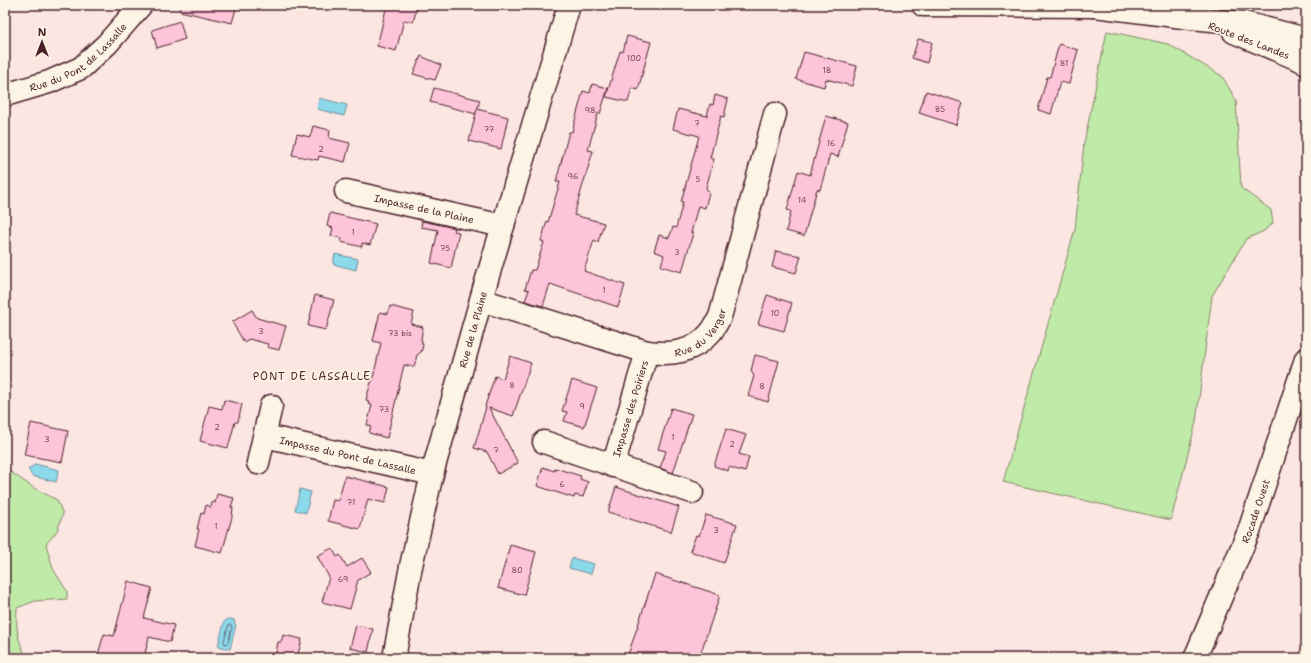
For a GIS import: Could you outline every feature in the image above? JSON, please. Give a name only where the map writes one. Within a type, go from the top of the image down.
[{"type":"street","name":"Rue du Pont de Lassalle","points":[[5,95],[49,82],[81,68],[107,44],[141,5]]},
{"type":"street","name":"Rue de la Plaine","points":[[394,658],[411,566],[432,474],[481,300],[569,5]]},
{"type":"street","name":"Route des Landes","points":[[923,5],[1091,6],[1244,23],[1306,39]]},
{"type":"street","name":"Route des Landes","points":[[1191,18],[1242,35],[1303,61],[1306,64]]},
{"type":"street","name":"Rue du Verger","points":[[481,300],[647,352],[663,354],[678,353],[697,345],[710,333],[720,317],[775,114]]},
{"type":"street","name":"Impasse de la Plaine","points":[[346,190],[503,226]]},
{"type":"street","name":"Impasse des Poiriers","points":[[613,466],[647,352]]},
{"type":"street","name":"Rocade Ouest","points":[[1195,658],[1249,531],[1306,359]]},
{"type":"street","points":[[258,463],[272,406]]},
{"type":"street","name":"Impasse du Pont de Lassalle","points":[[265,436],[432,474]]},
{"type":"street","name":"Impasse des Poiriers","points":[[544,442],[692,492]]},
{"type":"green space","points":[[1107,31],[1168,44],[1222,76],[1236,100],[1241,188],[1271,210],[1273,223],[1264,231],[1246,239],[1212,296],[1196,422],[1171,520],[1003,482],[1075,229],[1084,143]]},
{"type":"green space","points":[[5,471],[9,471],[34,488],[57,500],[63,514],[57,531],[46,544],[53,569],[67,591],[67,599],[35,601],[17,608],[18,634],[27,658],[5,658]]},
{"type":"water","points":[[319,98],[347,105],[344,116],[317,109]]},
{"type":"water","points":[[335,254],[358,259],[356,270],[333,264]]},
{"type":"water","points":[[35,464],[59,470],[56,482],[32,476],[29,468]]},
{"type":"water","points":[[300,489],[311,492],[306,513],[295,510]]},
{"type":"water","points":[[572,558],[594,564],[591,574],[569,568]]},
{"type":"water","points":[[228,619],[234,620],[236,625],[230,649],[218,646],[224,622]]},
{"type":"building","points":[[181,5],[237,5],[232,23],[180,11]]},
{"type":"building","points":[[387,5],[418,5],[413,22],[404,20],[396,51],[377,46]]},
{"type":"building","points":[[180,21],[185,39],[157,48],[152,30]]},
{"type":"building","points":[[627,36],[651,42],[638,90],[632,88],[628,102],[606,97],[620,51],[623,52]]},
{"type":"building","points":[[918,39],[932,42],[927,63],[912,58]]},
{"type":"building","points":[[1059,44],[1078,50],[1069,84],[1060,82],[1051,114],[1038,110],[1047,77],[1050,77]]},
{"type":"building","points":[[804,52],[857,66],[852,86],[826,79],[824,87],[796,79]]},
{"type":"building","points":[[421,56],[441,65],[435,80],[413,74]]},
{"type":"building","points":[[592,84],[608,88],[600,114],[598,113],[588,150],[593,151],[574,215],[604,223],[598,242],[594,240],[584,271],[625,285],[618,307],[550,284],[543,306],[525,301],[529,290],[525,289],[531,270],[535,270],[544,242],[541,241],[560,182],[556,182],[569,132],[572,132],[583,91],[590,93]]},
{"type":"building","points":[[434,88],[480,100],[476,114],[430,102]]},
{"type":"building","points":[[926,91],[963,103],[956,125],[919,113]]},
{"type":"building","points":[[715,95],[728,99],[724,117],[721,116],[710,158],[714,159],[706,188],[709,193],[705,208],[698,206],[691,233],[693,233],[682,272],[661,266],[664,255],[654,251],[659,235],[669,238],[673,227],[676,228],[683,202],[681,202],[699,136],[673,129],[678,109],[707,116],[710,104],[713,105]]},
{"type":"building","points":[[477,109],[508,117],[501,149],[469,141]]},
{"type":"building","points":[[826,116],[848,122],[838,157],[830,154],[820,190],[817,189],[804,236],[786,231],[791,211],[787,210],[798,171],[810,175]]},
{"type":"building","points":[[313,126],[330,130],[329,138],[350,143],[345,162],[319,156],[318,160],[292,155],[297,134],[310,137]]},
{"type":"building","points":[[330,213],[376,224],[370,245],[362,243],[362,247],[341,242],[342,238],[331,236],[333,228],[327,226]]},
{"type":"building","points":[[422,221],[455,228],[454,231],[459,232],[451,268],[431,263],[438,230],[421,227]]},
{"type":"building","points":[[776,251],[801,256],[796,273],[772,267]]},
{"type":"building","points":[[315,295],[334,300],[326,330],[308,326]]},
{"type":"building","points":[[767,295],[792,303],[784,331],[758,324]]},
{"type":"building","points":[[390,306],[414,312],[411,324],[423,327],[421,339],[423,346],[421,352],[417,355],[414,367],[404,365],[387,438],[369,433],[371,426],[367,425],[372,405],[368,404],[369,401],[366,400],[372,382],[381,343],[373,341],[380,312],[388,314]]},
{"type":"building","points":[[252,310],[257,318],[286,326],[279,350],[267,347],[268,344],[249,339],[244,342],[232,322]]},
{"type":"building","points":[[755,355],[779,361],[768,402],[748,396],[754,376],[751,371]]},
{"type":"building","points":[[510,356],[531,363],[513,416],[489,408],[518,463],[498,474],[487,452],[474,448],[495,376],[503,379]]},
{"type":"building","points":[[572,380],[597,388],[584,427],[564,421],[567,412],[562,411]]},
{"type":"building","points":[[224,400],[242,404],[238,422],[235,422],[228,448],[200,441],[209,406],[222,409]]},
{"type":"building","points":[[671,408],[692,414],[673,473],[660,468],[666,451],[658,449]]},
{"type":"building","points":[[31,423],[68,431],[62,462],[24,455]]},
{"type":"building","points":[[726,429],[746,435],[739,454],[749,457],[745,472],[729,467],[728,471],[714,466]]},
{"type":"building","points":[[543,467],[554,471],[555,468],[581,476],[580,479],[588,482],[583,497],[575,495],[574,498],[537,486]]},
{"type":"building","points":[[345,476],[389,487],[385,503],[368,499],[360,529],[328,521],[333,500],[338,501]]},
{"type":"building","points":[[616,487],[679,507],[671,532],[608,512]]},
{"type":"building","points":[[217,494],[234,498],[231,507],[233,508],[232,517],[222,553],[195,546],[201,513],[204,514],[206,505],[211,507],[212,502],[215,503]]},
{"type":"building","points":[[706,515],[737,524],[724,563],[690,551],[696,535],[699,536]]},
{"type":"building","points":[[510,545],[536,552],[524,595],[498,588]]},
{"type":"building","points":[[332,548],[337,557],[340,555],[347,567],[362,558],[371,572],[358,580],[350,609],[322,602],[329,577],[317,556]]},
{"type":"building","points":[[655,574],[720,595],[699,658],[627,658]]},
{"type":"building","points":[[128,581],[152,588],[144,618],[174,625],[170,642],[149,637],[144,658],[97,658],[104,634],[114,636]]},
{"type":"building","points":[[356,625],[373,629],[368,652],[350,648]]},
{"type":"building","points":[[283,635],[302,639],[297,658],[275,658],[278,642],[281,642]]},
{"type":"district","name":"PONT DE LASSALLE","points":[[312,376]]}]
